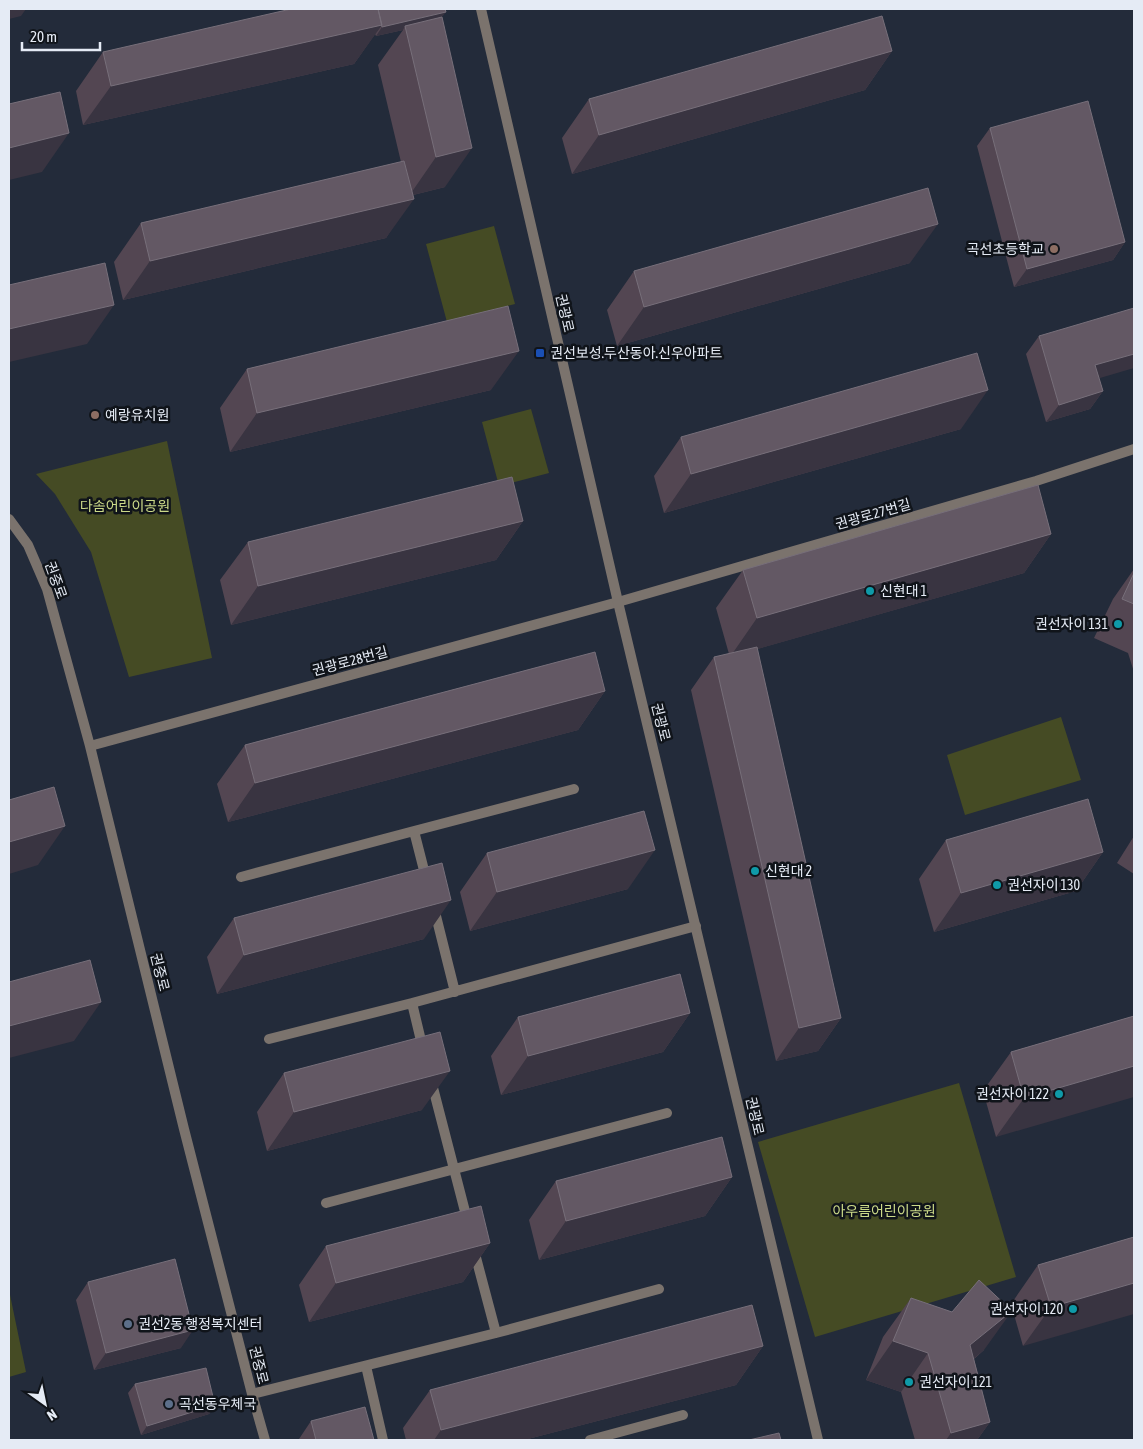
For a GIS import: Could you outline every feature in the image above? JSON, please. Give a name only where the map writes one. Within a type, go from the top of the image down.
[{"type":"street","name":"권광로","points":[[481,9],[618,602],[818,1440]]},
{"type":"street","name":"권광로27번길","points":[[618,602],[1031,482],[1134,449]]},
{"type":"street","name":"권중로","points":[[9,519],[28,545],[47,589],[90,746],[252,1394],[266,1440]]},
{"type":"street","name":"권광로28번길","points":[[90,746],[618,602]]},
{"type":"street","points":[[241,877],[574,789]]},
{"type":"street","points":[[414,831],[455,992]]},
{"type":"street","points":[[269,1039],[455,992],[696,926]]},
{"type":"street","points":[[412,1003],[496,1333]]},
{"type":"street","points":[[326,1203],[667,1113]]},
{"type":"street","points":[[252,1394],[496,1333],[660,1289]]},
{"type":"street","points":[[366,1366],[383,1440]]},
{"type":"street","points":[[590,1440],[683,1415]]},
{"type":"green space","points":[[494,226],[515,304],[447,322],[426,244]]},
{"type":"green space","points":[[531,409],[549,473],[499,486],[482,422]]},
{"type":"green space","name":"다솜어린이공원","points":[[167,441],[212,658],[129,677],[91,552],[55,494],[36,474]]},
{"type":"green space","points":[[1061,717],[1081,780],[965,815],[947,755]]},
{"type":"green space","name":"아우름어린이공원","points":[[959,1083],[1016,1277],[815,1337],[758,1142]]},
{"type":"green space","points":[[9,1290],[26,1372],[9,1377]]},
{"type":"building","points":[[291,9],[378,9],[382,25],[111,86],[103,52]]},
{"type":"building","points":[[378,9],[445,9],[446,12],[382,27]]},
{"type":"building","points":[[882,16],[892,51],[599,135],[589,99]]},
{"type":"building","points":[[442,17],[472,148],[436,157],[405,26]]},
{"type":"building","points":[[60,92],[69,133],[9,148],[9,104]]},
{"type":"building","points":[[1088,101],[1125,242],[1027,269],[990,128]]},
{"type":"building","points":[[404,161],[414,199],[150,261],[141,223]]},
{"type":"building","points":[[928,188],[938,224],[644,307],[634,271]]},
{"type":"building","points":[[105,263],[114,305],[9,329],[9,285]]},
{"type":"building","points":[[508,306],[519,351],[257,413],[247,369]]},
{"type":"building","points":[[1134,308],[1134,354],[1095,365],[1103,391],[1059,405],[1039,336]]},
{"type":"building","points":[[977,353],[988,390],[691,474],[681,437]]},
{"type":"building","points":[[512,477],[523,521],[258,586],[248,542]]},
{"type":"building","points":[[1038,485],[1051,534],[757,618],[743,570]]},
{"type":"building","points":[[1134,573],[1134,604],[1122,599]]},
{"type":"building","points":[[757,647],[841,1018],[799,1028],[714,657]]},
{"type":"building","points":[[595,652],[605,691],[255,783],[245,745]]},
{"type":"building","points":[[54,787],[65,826],[9,842],[9,800]]},
{"type":"building","points":[[1088,799],[1103,852],[961,893],[946,840]]},
{"type":"building","points":[[644,811],[655,850],[497,892],[487,853]]},
{"type":"building","points":[[442,863],[451,900],[244,955],[234,918]]},
{"type":"building","points":[[90,960],[101,1002],[9,1026],[9,982]]},
{"type":"building","points":[[680,974],[690,1013],[528,1056],[518,1017]]},
{"type":"building","points":[[1134,1016],[1134,1066],[1024,1098],[1011,1052]]},
{"type":"building","points":[[440,1032],[450,1071],[294,1112],[284,1073]]},
{"type":"building","points":[[722,1137],[732,1177],[566,1221],[556,1181]]},
{"type":"building","points":[[481,1206],[490,1243],[336,1283],[326,1246]]},
{"type":"building","points":[[1134,1237],[1134,1283],[1051,1307],[1038,1265]]},
{"type":"building","name":"권선2동 행정복지센터","points":[[175,1259],[193,1330],[106,1353],[88,1282]]},
{"type":"building","points":[[979,1280],[1012,1311],[970,1345],[990,1422],[951,1433],[928,1353],[893,1341],[911,1298],[952,1312]]},
{"type":"building","points":[[752,1305],[763,1346],[441,1430],[430,1390]]},
{"type":"building","name":"곡선동우체국","points":[[206,1368],[215,1405],[147,1426],[135,1384]]},
{"type":"building","points":[[365,1407],[374,1440],[316,1440],[311,1421]]},
{"type":"building","points":[[779,1433],[781,1440],[749,1440]]},
{"type":"place","name":"곡선초등학교","points":[[1054,249]]},
{"type":"place","name":"권선보성.두산동아.신우아파트","points":[[540,353]]},
{"type":"place","name":"예랑유치원","points":[[95,415]]},
{"type":"place","name":"신현대 1","points":[[870,591]]},
{"type":"place","name":"권선자이 131","points":[[1118,624]]},
{"type":"place","name":"신현대 2","points":[[755,871]]},
{"type":"place","name":"권선자이 130","points":[[997,885]]},
{"type":"place","name":"권선자이 122","points":[[1059,1094]]},
{"type":"place","name":"권선자이 120","points":[[1073,1309]]},
{"type":"place","name":"권선2동 행정복지센터","points":[[128,1324]]},
{"type":"place","name":"권선자이 121","points":[[909,1382]]},
{"type":"place","name":"곡선동우체국","points":[[169,1404]]}]
